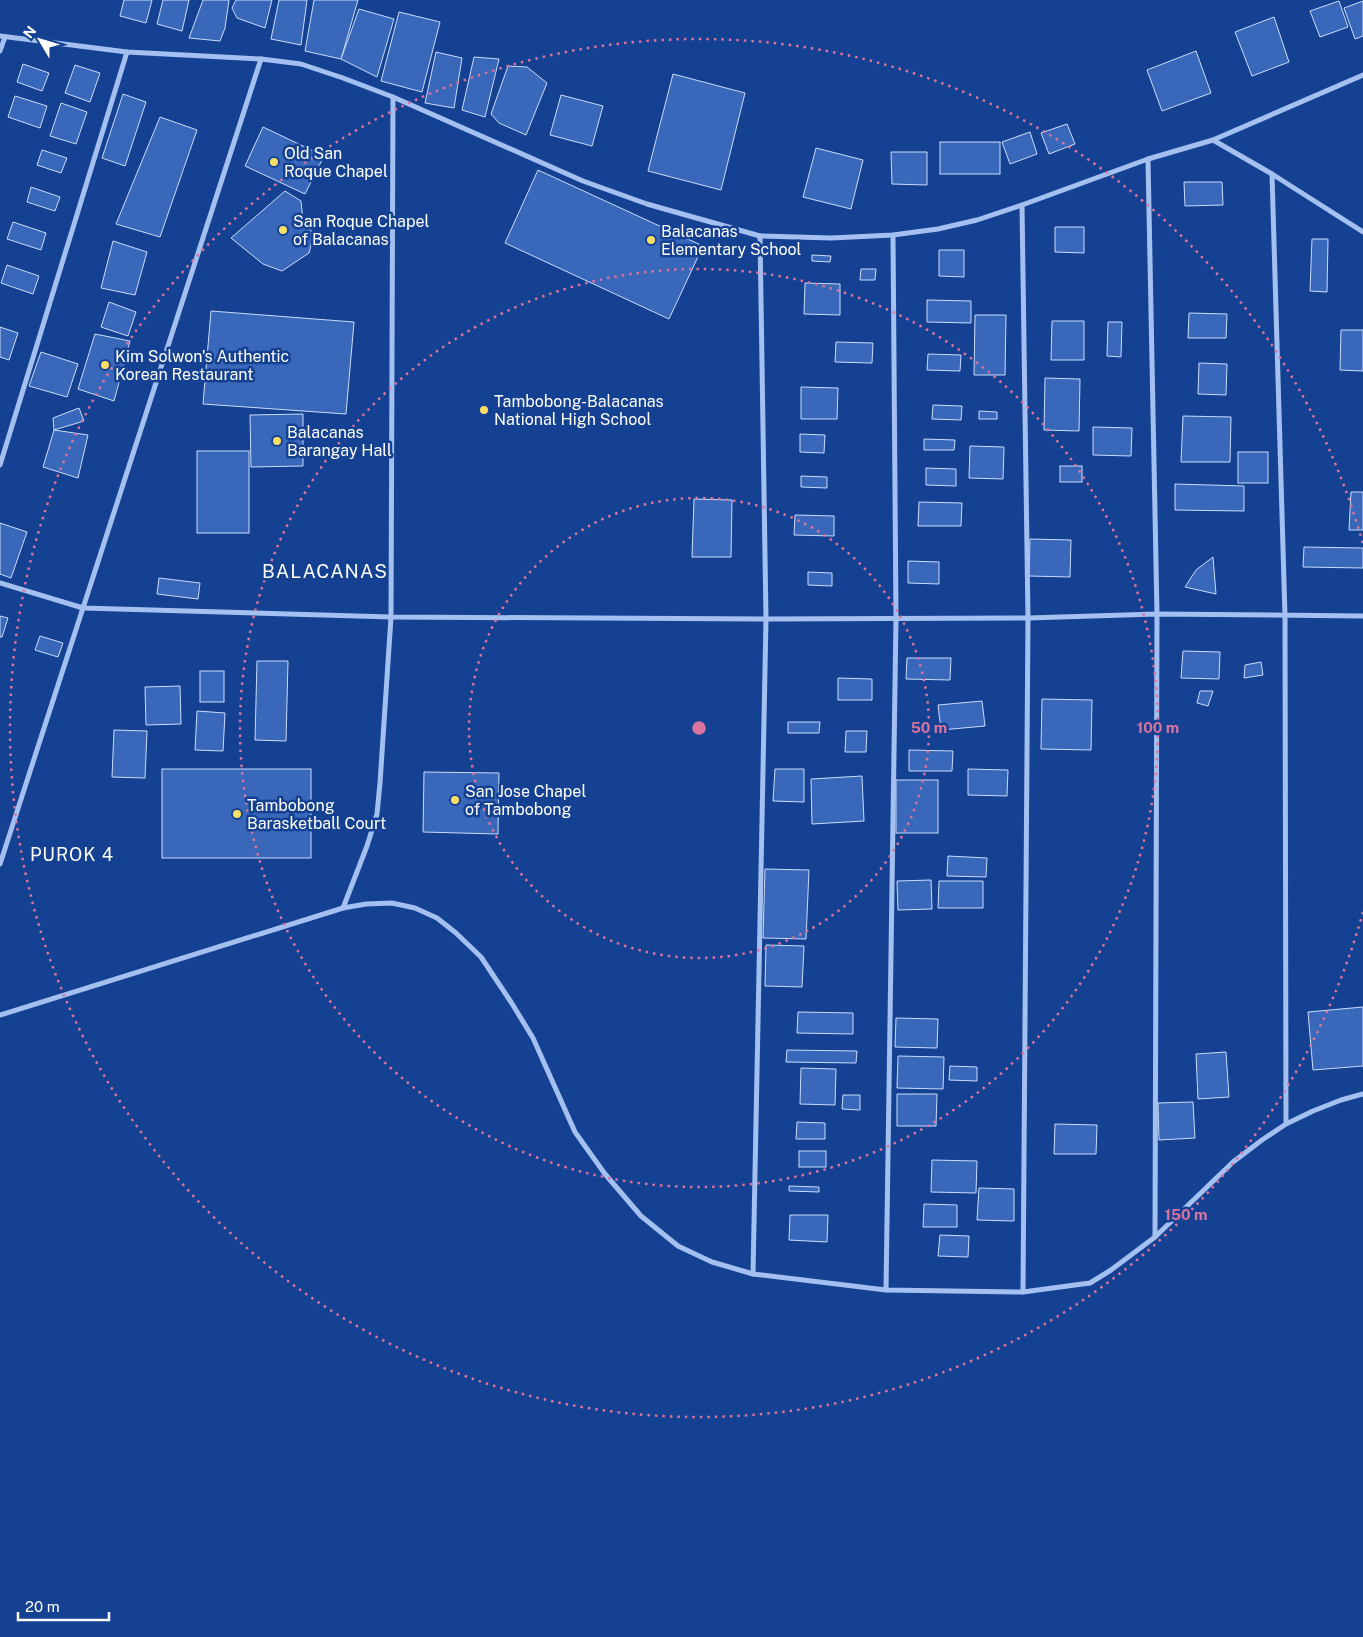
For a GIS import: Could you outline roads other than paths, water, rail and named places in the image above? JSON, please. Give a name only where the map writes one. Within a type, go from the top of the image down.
[{"type":"street","points":[[0,51],[2,37],[127,52],[261,59],[301,64],[393,97],[583,181],[647,204],[760,236],[831,238],[893,235],[938,229],[977,220],[1148,159],[1214,140],[1363,75]]},
{"type":"street","points":[[0,465],[127,52]]},
{"type":"street","points":[[0,864],[261,59]]},
{"type":"street","points":[[343,908],[377,814],[391,617],[393,97]]},
{"type":"street","points":[[1214,140],[1272,174],[1363,232]]},
{"type":"street","points":[[1148,159],[1157,614],[1155,1237]]},
{"type":"street","points":[[1272,174],[1285,616],[1286,1124]]},
{"type":"street","points":[[1022,205],[1028,618],[1023,1292]]},
{"type":"street","points":[[886,1290],[896,618],[893,235]]},
{"type":"street","points":[[753,1274],[766,619],[760,236]]},
{"type":"street","points":[[0,583],[83,608],[391,617],[766,619],[1028,618],[1157,614],[1363,616]]},
{"type":"street","points":[[0,1015],[343,908],[366,904],[392,903],[415,908],[437,918],[481,957],[533,1038],[575,1132],[605,1174],[641,1216],[678,1246],[712,1262],[753,1274],[886,1290],[1023,1292],[1090,1283],[1111,1270],[1155,1237],[1233,1162],[1286,1124],[1342,1100],[1363,1094]]},
{"type":"place","name":"Old San Roque Chapel","points":[[274,162]]},
{"type":"place","name":"San Roque Chapel of Balacanas","points":[[283,230]]},
{"type":"place","name":"Balacanas Elementary School","points":[[651,240]]},
{"type":"place","name":"Kim Solwon's Authentic Korean Restaurant","points":[[105,365]]},
{"type":"place","name":"Tambobong-Balacanas National High School","points":[[484,410]]},
{"type":"place","name":"Balacanas Barangay Hall","points":[[277,441]]},
{"type":"place","name":"San Jose Chapel of Tambobong","points":[[455,800]]},
{"type":"place","name":"Tambobong Barasketball Court","points":[[237,814]]},
{"type":"district","name":"BALACANAS","points":[[325,571]]},
{"type":"district","name":"PUROK 4","points":[[72,854]]}]
